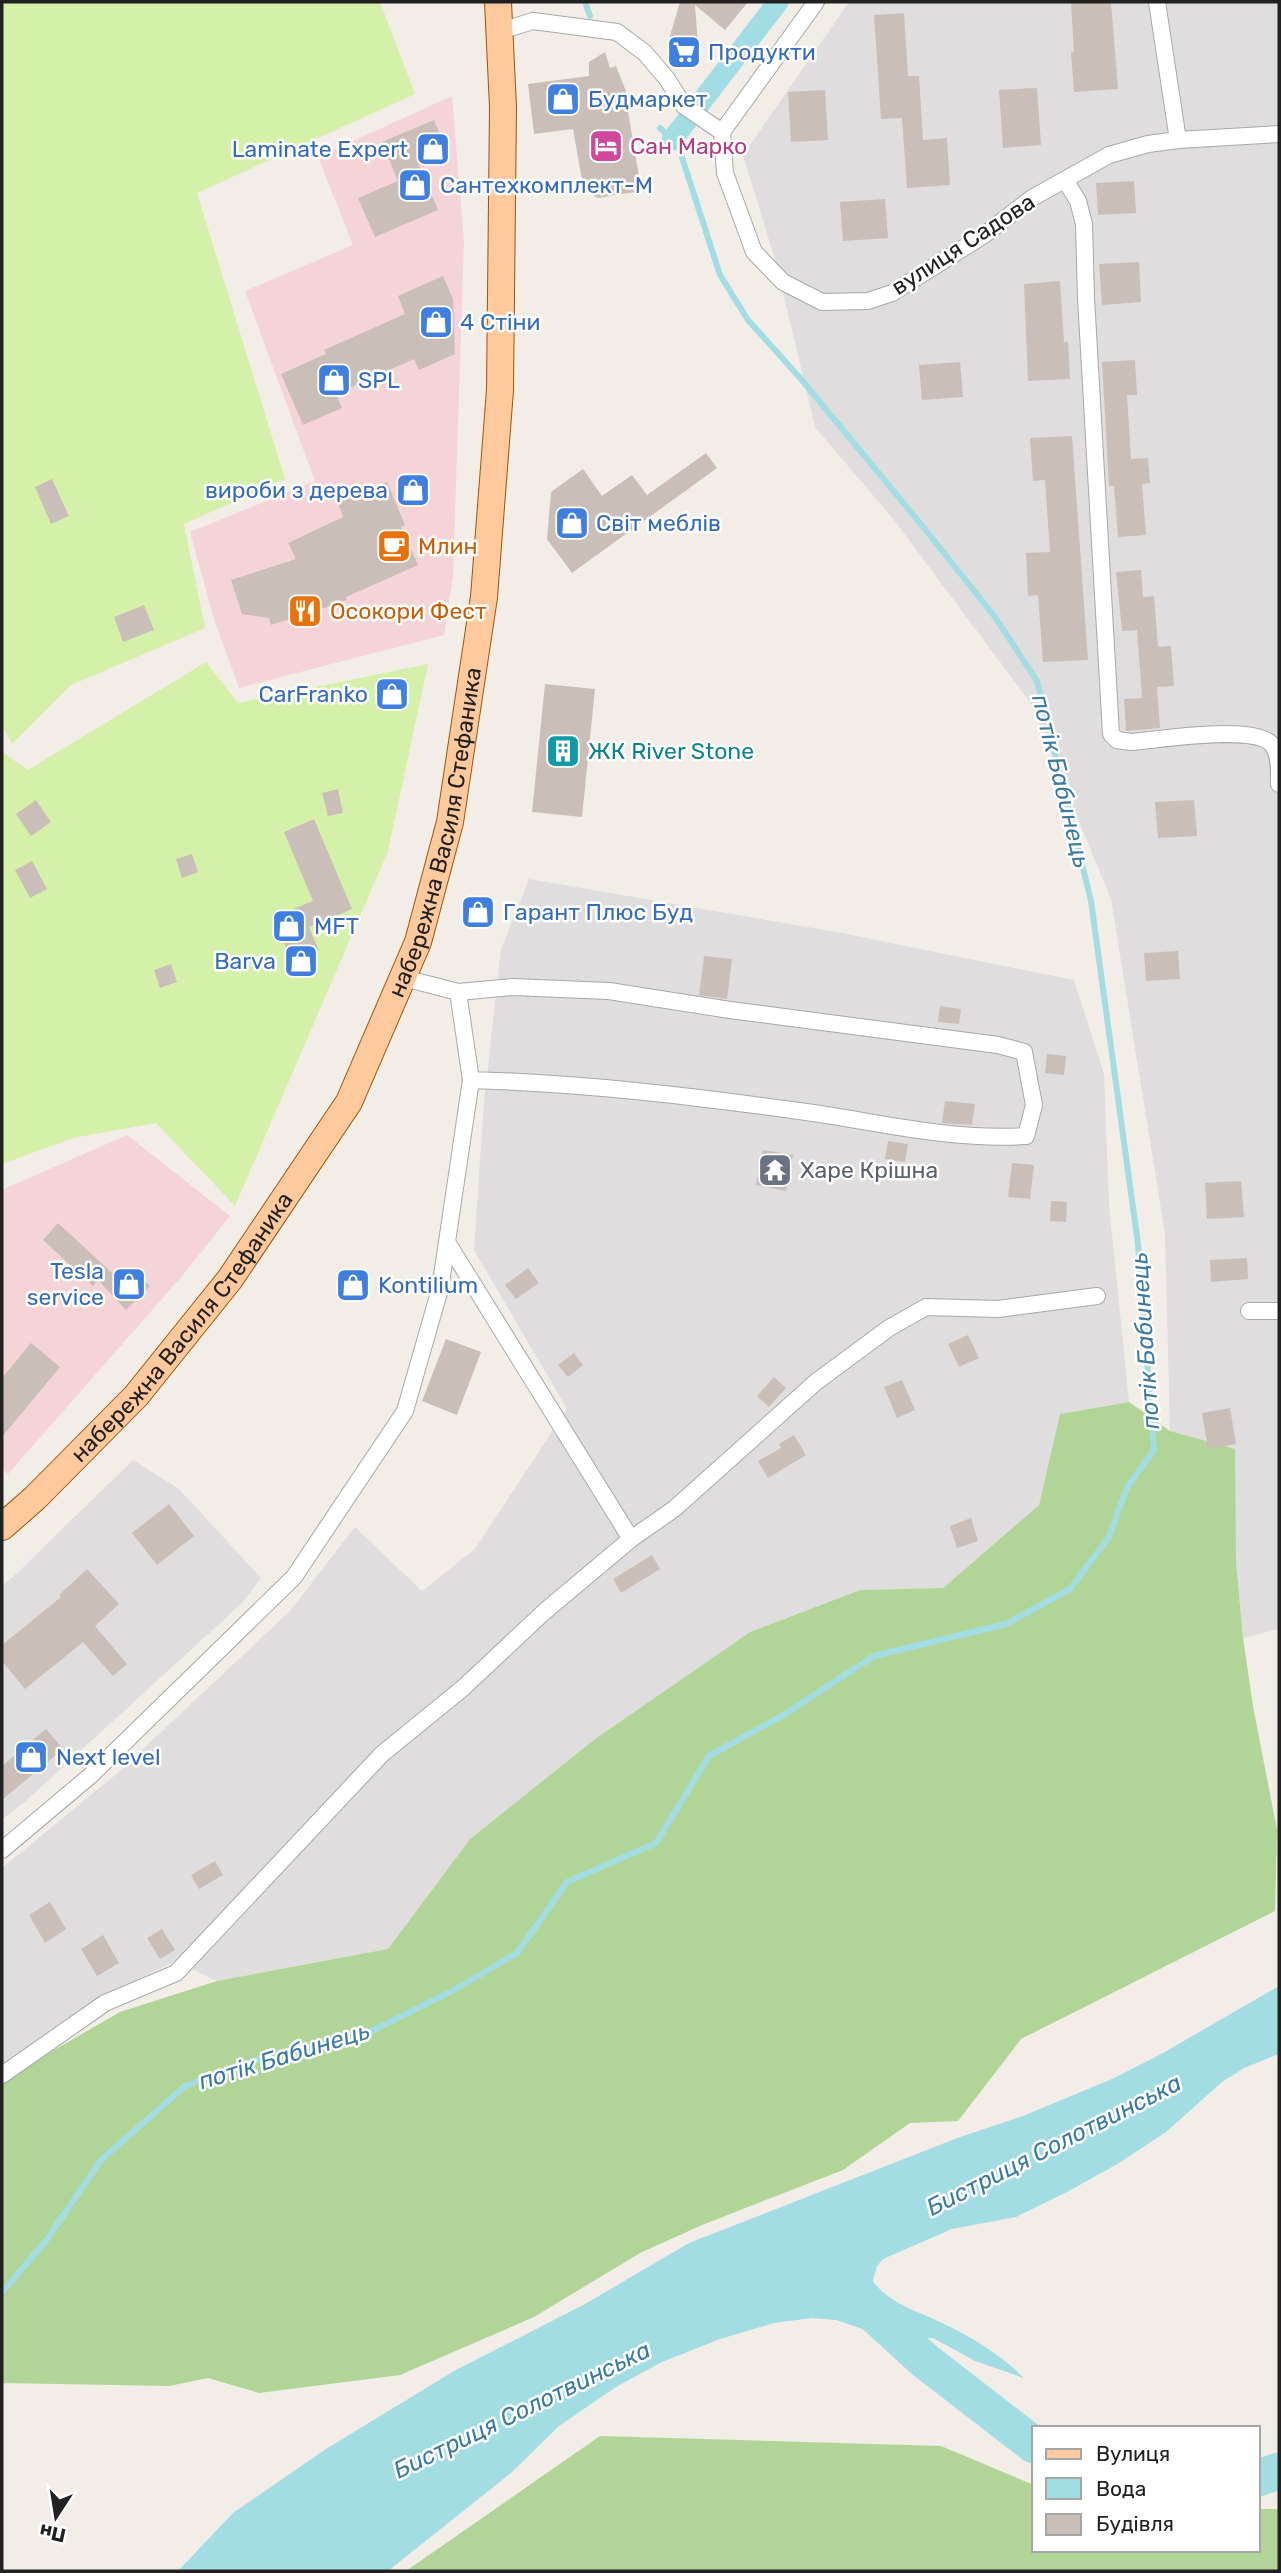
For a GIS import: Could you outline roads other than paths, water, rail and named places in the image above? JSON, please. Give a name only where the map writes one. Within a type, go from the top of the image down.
[{"type":"main road","name":"набережна Василя Стефаника","points":[[2,1527],[35,1498],[135,1396],[230,1279],[349,1102],[418,942],[450,822],[484,597],[500,390],[503,134],[498,2]]},
{"type":"street","points":[[500,31],[533,21],[617,32],[645,53],[667,79],[684,106],[722,132],[816,2]]},
{"type":"street","points":[[1157,2],[1178,140]]},
{"type":"street","name":"вулиця Садова","points":[[722,132],[725,173],[754,252],[783,282],[822,302],[868,301],[892,293],[984,235],[1032,198],[1109,155],[1148,144],[1178,140],[1279,134]]},
{"type":"street","points":[[1065,180],[1078,201],[1084,224],[1111,734],[1117,740],[1131,742],[1221,733],[1258,736],[1268,740],[1275,748],[1279,783]]},
{"type":"street","points":[[404,978],[458,992],[513,987],[608,990],[730,1010],[999,1045],[1024,1052],[1034,1105],[1026,1136],[1000,1138],[916,1130],[801,1111],[559,1083],[471,1080]]},
{"type":"street","points":[[2,1850],[90,1776],[294,1577],[405,1411],[440,1289],[471,1080],[458,992]]},
{"type":"street","points":[[447,1242],[631,1539]]},
{"type":"street","points":[[2,2075],[105,2003],[176,1973],[382,1754],[463,1688],[544,1612],[631,1539],[674,1509],[816,1382],[889,1328],[926,1307],[998,1308],[1097,1296]]},
{"type":"street","points":[[1249,1311],[1279,1311]]},
{"type":"water","points":[[1279,1986],[1279,2054],[1244,2068],[1222,2082],[1166,2132],[1069,2191],[1016,2217],[952,2229],[883,2259],[877,2266],[873,2281],[887,2296],[975,2340],[1024,2378],[975,2361],[933,2338],[889,2338],[836,2320],[812,2318],[774,2323],[720,2339],[662,2362],[616,2387],[559,2426],[511,2473],[388,2571],[178,2571],[233,2513],[326,2449],[454,2371],[585,2304],[689,2243],[960,2137],[1023,2116],[1112,2079]]},
{"type":"waterway","name":"потік Бабинець","points":[[585,2],[590,16]]},
{"type":"waterway","points":[[672,140],[778,2]]},
{"type":"waterway","name":"потік Бабинець","points":[[2,2292],[45,2242],[101,2160],[185,2086],[256,2060],[362,2036],[454,1990],[517,1953],[567,1882],[656,1843],[709,1756],[785,1714],[874,1656],[1006,1624],[1070,1589],[1109,1537],[1127,1487],[1154,1450],[1138,1244],[1091,901],[1037,681],[995,617],[924,528],[801,379],[748,320],[720,275],[678,145],[660,128]]},
{"type":"waterway","name":"Бистриця Солотвинська","points":[[865,2306],[924,2360],[1032,2443]]},
{"type":"waterway","name":"Бистриця Солотвинська","points":[[1260,2477],[1279,2471]]},
{"type":"place","name":"Продукти","points":[[684,52]]},
{"type":"place","name":"Будмаркет","points":[[563,99]]},
{"type":"place","name":"Сан Марко","points":[[606,146]]},
{"type":"place","name":"Laminate Expert","points":[[433,149]]},
{"type":"place","name":"Сантехкомплект-М","points":[[415,185]]},
{"type":"place","name":"4 Стіни","points":[[436,322]]},
{"type":"place","name":"SPL","points":[[334,380]]},
{"type":"place","name":"вироби з дерева","points":[[413,490]]},
{"type":"place","name":"Світ меблів","points":[[572,523]]},
{"type":"place","name":"Млин","points":[[394,546]]},
{"type":"place","name":"Осокори Фест","points":[[305,611]]},
{"type":"place","name":"CarFranko","points":[[392,694]]},
{"type":"place","name":"ЖК River Stone","points":[[563,751]]},
{"type":"place","name":"Гарант Плюс Буд","points":[[478,912]]},
{"type":"place","name":"MFT","points":[[289,926]]},
{"type":"place","name":"Barva","points":[[301,961]]},
{"type":"place","name":"Харе Крішна","points":[[775,1170]]},
{"type":"place","name":"Tesla service","points":[[129,1284]]},
{"type":"place","name":"Kontilium","points":[[353,1285]]},
{"type":"place","name":"Next level","points":[[31,1757]]}]
